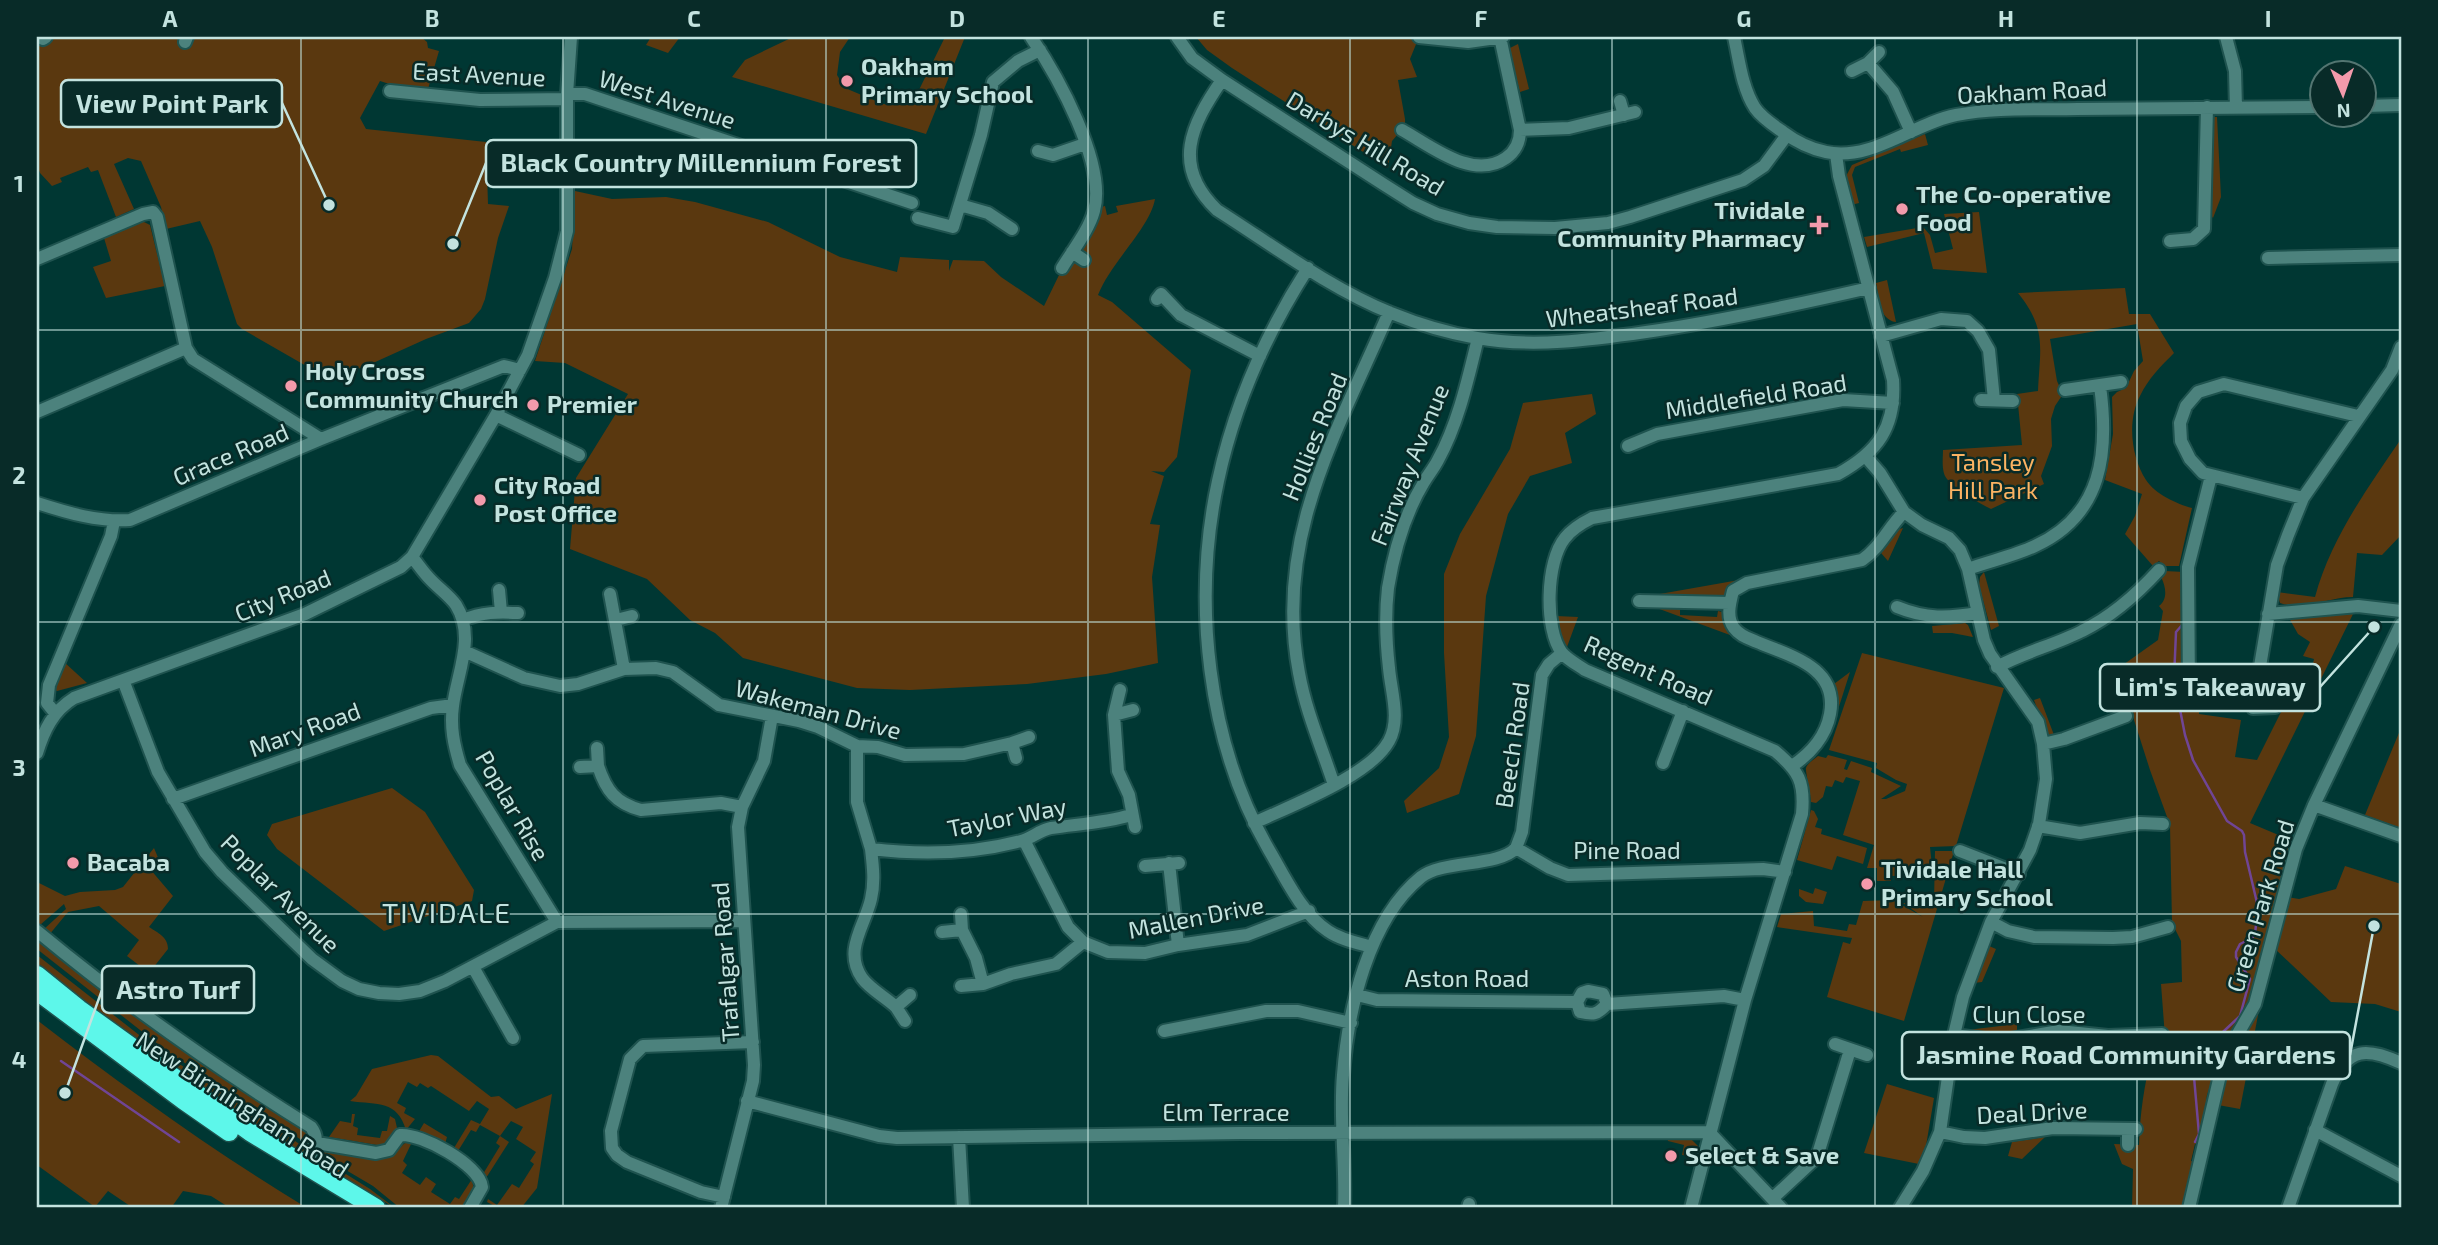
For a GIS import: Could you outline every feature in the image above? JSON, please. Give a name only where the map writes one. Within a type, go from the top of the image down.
[{"type":"highway","name":"New Birmingham Road","points":[[37,975],[79,1009],[250,1132],[376,1208]]},
{"type":"highway","name":"New Birmingham Road","points":[[37,991],[183,1100],[243,1141],[354,1208]]},
{"type":"street","points":[[40,37],[46,37]]},
{"type":"street","name":"City Road","points":[[46,707],[305,614],[401,567],[412,557],[496,415],[528,355],[568,231],[567,96],[571,37]]},
{"type":"street","points":[[1031,37],[1075,116],[1095,184],[1096,202],[1091,218],[1062,268]]},
{"type":"street","name":"Darbys Hill Road","points":[[1177,37],[1192,58],[1222,80],[1413,203],[1445,216],[1497,227],[1581,226],[1630,217],[1743,180],[1764,166],[1787,135]]},
{"type":"street","points":[[1402,130],[1462,162],[1488,166],[1511,155],[1518,144],[1520,130],[1501,37],[1468,42],[1419,37]]},
{"type":"street","points":[[1734,37],[1744,81],[1755,108],[1787,135],[1824,152],[1836,154]]},
{"type":"street","points":[[2226,37],[2235,71],[2236,108]]},
{"type":"street","points":[[918,218],[953,227],[988,113],[993,82],[1018,61],[1040,50]]},
{"type":"street","points":[[1852,71],[1868,63],[1879,52]]},
{"type":"street","points":[[1868,63],[1893,92],[1911,132]]},
{"type":"street","name":"Wheatsheaf Road","points":[[1222,80],[1197,118],[1190,140],[1194,176],[1217,211],[1308,268],[1389,312],[1432,327],[1508,342],[1566,342],[1761,314],[1869,288]]},
{"type":"street","name":"East Avenue","points":[[390,91],[480,100],[567,96]]},
{"type":"street","name":"West Avenue","points":[[567,96],[585,94],[912,203]]},
{"type":"street","points":[[1520,130],[1569,128],[1630,113],[1620,101]]},
{"type":"street","points":[[2378,106],[2401,105]]},
{"type":"street","points":[[2170,242],[2193,239],[2204,229],[2207,107]]},
{"type":"street","name":"Oakham Road","points":[[1836,154],[1865,149],[1940,119],[1973,112],[2308,107]]},
{"type":"street","points":[[1038,151],[1053,155],[1085,144]]},
{"type":"street","name":"Regent Road","points":[[1793,766],[1775,751],[1585,670],[1562,653],[1549,619],[1557,552],[1564,538],[1591,517],[1838,474],[1866,457],[1884,433],[1893,403],[1892,380],[1839,176],[1836,154]]},
{"type":"street","points":[[960,205],[988,213],[1012,229]]},
{"type":"street","points":[[37,259],[153,212],[186,348],[193,359],[321,439]]},
{"type":"street","points":[[1072,252],[1084,260]]},
{"type":"street","points":[[2268,258],[2401,255]]},
{"type":"street","points":[[1308,268],[1283,308],[1260,356],[1228,442],[1217,482],[1207,593],[1208,647],[1216,706],[1228,755],[1254,823],[1292,890],[1328,931],[1372,947]]},
{"type":"street","points":[[1161,293],[1181,315],[1260,356]]},
{"type":"street","name":"Hollies Road","points":[[1334,785],[1306,705],[1298,672],[1293,611],[1297,561],[1302,529],[1315,481],[1389,312]]},
{"type":"street","points":[[1881,336],[1941,319],[1967,321],[1978,331],[1989,350],[1987,400],[2013,401]]},
{"type":"street","name":"Fairway Avenue","points":[[1254,823],[1334,785],[1381,753],[1394,730],[1387,617],[1388,591],[1396,548],[1412,504],[1439,459],[1451,429],[1478,338]]},
{"type":"street","points":[[2275,707],[2253,708],[2277,565],[2303,498],[2392,370],[2401,347]]},
{"type":"street","points":[[37,412],[186,348]]},
{"type":"street","name":"Grace Road","points":[[114,521],[130,520],[321,439],[504,366],[520,370]]},
{"type":"street","points":[[2065,390],[2122,382]]},
{"type":"street","points":[[2303,498],[2203,473],[2190,459],[2181,441],[2179,431],[2186,406],[2198,392],[2224,384],[2358,416]]},
{"type":"street","points":[[1968,569],[2041,543],[2068,524],[2083,508],[2090,497],[2101,466],[2105,417],[2100,386]]},
{"type":"street","name":"Middlefield Road","points":[[1628,446],[1657,434],[1843,400],[1893,403]]},
{"type":"street","points":[[496,415],[579,456]]},
{"type":"street","points":[[1866,457],[1880,473],[1904,513],[1949,538],[1960,550],[1968,569],[1984,640],[1997,667],[2038,722],[2046,779],[2038,826],[2019,874],[1991,922],[1963,997],[1954,1035],[1940,1132],[1923,1171],[1900,1208]]},
{"type":"street","points":[[2189,692],[2188,567],[2211,476]]},
{"type":"street","points":[[37,503],[114,521],[111,536],[48,685],[48,724],[37,753]]},
{"type":"street","points":[[1690,1208],[1745,1000],[1802,814],[1804,793],[1793,766],[1814,748],[1829,723],[1831,709],[1828,686],[1817,670],[1805,662],[1741,636],[1729,619],[1733,591],[1747,583],[1862,560],[1874,553],[1889,527],[1904,513]]},
{"type":"street","points":[[412,557],[452,600],[463,620],[476,615],[518,613]]},
{"type":"street","points":[[1997,667],[2014,657],[2082,632],[2101,621],[2159,570]]},
{"type":"street","points":[[499,590],[501,612]]},
{"type":"street","points":[[610,594],[624,669]]},
{"type":"street","points":[[1639,601],[1730,604]]},
{"type":"street","points":[[2268,614],[2358,606],[2401,611]]},
{"type":"street","points":[[1898,607],[1919,615],[1938,618],[1978,613]]},
{"type":"street","points":[[615,620],[632,616]]},
{"type":"street","name":"Poplar Rise","points":[[463,620],[466,636],[453,705],[453,742],[460,765],[557,922]]},
{"type":"street","name":"Green Park Road","points":[[2189,1208],[2224,1058],[2255,1004],[2296,849],[2314,805],[2401,624]]},
{"type":"street","name":"Wakeman Drive","points":[[464,650],[524,678],[560,686],[578,684],[624,669],[656,668],[673,672],[719,705],[818,727],[857,746],[878,747],[916,756],[964,754],[1029,737]]},
{"type":"street","name":"Beech Road","points":[[1516,848],[1522,832],[1542,675],[1549,664],[1562,653]]},
{"type":"street","name":"Poplar Avenue","points":[[123,680],[158,772],[200,845],[222,872],[312,959],[342,981],[359,989],[399,994],[420,990],[473,967],[557,922],[744,921]]},
{"type":"street","name":"Taylor Way","points":[[871,849],[936,853],[1024,840],[1048,828],[1133,821],[1129,795],[1118,771],[1114,715],[1120,690]]},
{"type":"street","name":"Mary Road","points":[[173,799],[431,708],[453,705]]},
{"type":"street","points":[[1114,715],[1133,710]]},
{"type":"street","points":[[1663,763],[1683,711]]},
{"type":"street","name":"Trafalgar Road","points":[[723,1203],[752,1081],[753,1042],[738,827],[741,807],[764,761],[772,716]]},
{"type":"street","points":[[2043,744],[2105,731],[2126,716]]},
{"type":"street","points":[[1012,743],[1016,758]]},
{"type":"street","points":[[857,746],[857,803],[871,849],[874,884],[868,909],[856,938],[854,960],[862,978],[896,1007],[905,1021]]},
{"type":"street","points":[[597,748],[598,766],[604,785],[618,801],[631,807],[641,810],[721,803],[741,807]]},
{"type":"street","points":[[580,767],[598,766]]},
{"type":"street","points":[[2314,805],[2401,836]]},
{"type":"street","points":[[2038,826],[2080,833],[2140,823],[2163,824]]},
{"type":"street","points":[[961,986],[982,984],[1056,964],[1083,942],[1068,927],[1024,840]]},
{"type":"street","points":[[1343,1208],[1343,1076],[1357,995],[1378,930],[1397,900],[1423,875],[1504,856],[1516,848]]},
{"type":"street","name":"Pine Road","points":[[1516,848],[1568,875],[1763,869],[1785,872]]},
{"type":"street","points":[[1960,851],[2019,874]]},
{"type":"street","points":[[1145,866],[1174,863],[1178,945]]},
{"type":"street","name":"Mallen Drive","points":[[1083,942],[1108,952],[1145,953],[1257,933],[1309,911]]},
{"type":"street","points":[[961,914],[962,930],[976,958],[982,984]]},
{"type":"street","points":[[1991,922],[2008,931],[2034,937],[2151,938],[2168,927]]},
{"type":"street","points":[[942,932],[962,930]]},
{"type":"street","name":"New Birmingham Road","points":[[37,931],[140,1012],[244,1085],[311,1127],[316,1133],[317,1143],[304,1165]]},
{"type":"street","points":[[473,967],[513,1038]]},
{"type":"street","points":[[896,1007],[910,995]]},
{"type":"street","name":"Aston Road","points":[[1357,995],[1377,1000],[1577,1002],[1580,1012],[1593,1015],[1599,1013],[1606,1004],[1724,996],[1745,1000]]},
{"type":"street","points":[[1164,1031],[1282,1010],[1351,1023]]},
{"type":"street","name":"Clun Close","points":[[1954,1035],[2000,1041],[2059,1031],[2146,1041],[2162,1034]]},
{"type":"street","points":[[723,1203],[627,1162],[612,1148],[611,1131],[630,1059],[643,1046],[753,1042]]},
{"type":"street","points":[[1835,1044],[1867,1055]]},
{"type":"street","points":[[1709,1132],[1777,1203],[1817,1157],[1850,1050]]},
{"type":"street","points":[[2288,1208],[2337,1073],[2351,1055],[2365,1052],[2401,1063]]},
{"type":"street","name":"Elm Terrace","points":[[747,1101],[879,1136],[897,1138],[1709,1132]]},
{"type":"street","name":"Deal Drive","points":[[1940,1132],[1985,1138],[2053,1128],[2132,1130],[2128,1145]]},
{"type":"street","points":[[2315,1130],[2401,1176]]},
{"type":"street","points":[[317,1143],[376,1153],[389,1150],[400,1135],[406,1134],[427,1142],[453,1155],[479,1177],[482,1187],[470,1208]]},
{"type":"street","points":[[959,1137],[963,1208]]},
{"type":"green space","points":[[37,37],[47,41],[56,37],[421,37],[427,42],[428,48],[439,51],[428,89],[402,88],[380,81],[360,118],[366,129],[486,142],[488,204],[509,206],[498,238],[481,309],[469,323],[362,368],[322,373],[242,329],[237,324],[212,247],[200,221],[166,229],[161,207],[141,161],[128,158],[114,164],[134,209],[116,217],[98,170],[91,172],[88,167],[60,178],[62,182],[52,186],[40,173],[37,164]]},
{"type":"green space","points":[[651,37],[680,37],[668,53],[646,45]]},
{"type":"green space","points":[[793,37],[850,37],[840,52],[837,75],[845,88],[883,104],[899,105],[916,96],[945,37],[965,37],[926,134],[732,77],[745,60]]},
{"type":"green space","points":[[1196,37],[1419,37],[1410,59],[1417,77],[1398,80],[1405,126],[1392,141],[1388,168],[1232,68],[1207,50]]},
{"type":"green space","points":[[1518,44],[1529,89],[1520,92],[1510,54],[1510,48]]},
{"type":"green space","points":[[2217,117],[2221,197],[2213,218],[2210,214],[2210,121]]},
{"type":"green space","points":[[1925,134],[1928,145],[1901,152],[1900,149],[1855,167],[1852,175],[1859,203],[1851,205],[1845,178],[1852,165]]},
{"type":"green space","points":[[575,191],[612,199],[666,197],[695,202],[768,222],[840,257],[897,272],[900,257],[949,260],[949,271],[953,260],[984,261],[1001,277],[1044,306],[1060,273],[1072,262],[1084,267],[1087,259],[1081,254],[1080,248],[1101,207],[1105,206],[1107,215],[1118,212],[1116,206],[1155,199],[1146,222],[1098,295],[1112,302],[1191,370],[1177,457],[1164,472],[1151,471],[1164,476],[1150,524],[1160,525],[1152,577],[1158,663],[1106,674],[1027,684],[910,690],[857,688],[743,658],[715,633],[690,620],[647,579],[570,549],[576,478],[628,394],[565,363],[535,361],[572,249]]},
{"type":"green space","points":[[1979,212],[1987,273],[1933,269],[1924,233],[1867,247],[1864,237],[1923,227],[1930,235],[1935,253],[1953,249],[1944,214]]},
{"type":"green space","points":[[142,221],[150,225],[165,286],[106,298],[93,267],[111,261],[104,238]]},
{"type":"green space","points":[[1887,280],[1896,322],[1886,317],[1879,301],[1876,283]]},
{"type":"green space","name":"Tansley Hill Park","points":[[2125,288],[2129,314],[2150,314],[2174,353],[2143,390],[2133,416],[2132,438],[2137,461],[2146,480],[2167,498],[2192,508],[2179,566],[2164,566],[2159,561],[2153,566],[2125,534],[2135,516],[2142,494],[2105,480],[2113,434],[2112,397],[2126,388],[2134,371],[2143,361],[2137,324],[2050,339],[2057,381],[2063,394],[2051,419],[2052,446],[2041,476],[2044,484],[1991,509],[1956,488],[1947,479],[1943,469],[1943,450],[2022,445],[2017,394],[2038,391],[2040,339],[2034,317],[2018,293]]},
{"type":"green space","points":[[1592,394],[1596,414],[1565,433],[1572,463],[1530,476],[1508,514],[1486,596],[1476,736],[1459,794],[1407,813],[1404,801],[1439,768],[1449,737],[1444,653],[1444,574],[1460,534],[1510,449],[1523,403]]},
{"type":"green space","points":[[2401,439],[2401,535],[2382,555],[2357,553],[2353,597],[2307,605],[2280,603],[2277,592],[2315,597],[2340,534]]},
{"type":"green space","points":[[1903,528],[1888,561],[1881,553],[1897,530]]},
{"type":"green space","points":[[2165,571],[2184,572],[2181,701],[2199,701],[2199,714],[2241,720],[2235,757],[2257,760],[2288,698],[2295,675],[2310,677],[2314,659],[2303,656],[2310,642],[2298,634],[2289,618],[2354,612],[2250,823],[2293,841],[2282,873],[2257,982],[2224,1045],[2215,1041],[2202,1066],[2215,1071],[2207,1095],[2200,1144],[2195,1144],[2191,1161],[2196,1162],[2185,1207],[2132,1208],[2133,1169],[2122,1164],[2114,1144],[2139,1145],[2143,1100],[2154,1043],[2155,1039],[2165,1037],[2161,984],[2182,982],[2181,941],[2172,923],[2170,825],[2134,720],[2132,696],[2120,667],[2158,640],[2163,611],[2159,606],[2165,593],[2161,577]]},
{"type":"green space","points":[[1984,572],[1999,626],[1991,630],[1979,585]]},
{"type":"green space","points":[[1739,580],[1723,599],[1654,595]]},
{"type":"green space","points":[[1654,607],[1680,608],[1680,615],[1717,617],[1718,611],[1722,612],[1725,625],[1738,638]]},
{"type":"green space","points":[[1556,616],[1578,617],[1567,647],[1560,640]]},
{"type":"green space","points":[[1965,623],[1973,637],[1933,633],[1932,626]]},
{"type":"green space","points":[[1862,653],[2004,688],[1956,846],[1930,847],[1933,875],[1891,876],[1891,881],[1877,881],[1877,868],[1867,868],[1874,845],[1843,835],[1860,781],[1846,777],[1843,783],[1835,780],[1832,787],[1826,786],[1823,797],[1816,803],[1811,802],[1806,768],[1818,756],[1826,758],[1828,755],[1847,760],[1844,769],[1847,770],[1851,761],[1872,768],[1871,772],[1901,786],[1881,799],[1905,791],[1907,784],[1876,768],[1877,763],[1829,750]]},
{"type":"green space","points":[[64,662],[87,683],[57,691],[54,689],[55,680]]},
{"type":"green space","points":[[1850,672],[1836,716],[1834,684]]},
{"type":"green space","points":[[2040,698],[2054,735],[2050,736],[2045,730],[2034,700]]},
{"type":"green space","points":[[2401,728],[2401,828],[2365,815]]},
{"type":"green space","points":[[392,788],[425,812],[474,890],[472,901],[384,931],[277,849],[267,835],[272,824]]},
{"type":"green space","points":[[1811,810],[1818,819],[1815,827],[1822,829],[1821,834],[1867,848],[1863,864],[1837,856],[1832,870],[1797,860]]},
{"type":"green space","points":[[154,848],[159,860],[150,869],[173,896],[149,927],[164,938],[168,949],[149,973],[127,956],[139,940],[99,906],[68,912],[49,935],[43,930],[66,909],[64,904],[40,925],[37,923],[37,882],[65,896],[80,892],[115,890],[123,887]]},
{"type":"green space","points":[[1935,851],[1954,851],[1904,1021],[1827,997],[1843,942],[1850,944],[1852,938],[1777,927],[1781,914],[1813,911],[1814,926],[1847,931],[1849,924],[1856,925],[1863,901],[1893,900],[1923,917],[1903,903],[1934,903]]},
{"type":"green space","points":[[2345,866],[2401,884],[2401,1012],[2375,1004],[2331,1002],[2274,948],[2287,897],[2299,899],[2336,889]]},
{"type":"green space","points":[[1815,888],[1827,892],[1823,904],[1806,902],[1799,896],[1799,889],[1813,894]]},
{"type":"green space","points":[[37,938],[214,1071],[306,1131],[311,1138],[309,1145],[168,1052],[37,949]]},
{"type":"green space","points":[[1989,946],[1996,949],[1982,982],[1974,983]]},
{"type":"green space","points":[[37,955],[157,1049],[307,1149],[302,1154],[297,1152],[164,1062],[37,965]]},
{"type":"green space","points":[[2259,1010],[2240,1109],[2218,1105],[2232,1053]]},
{"type":"green space","points":[[37,1020],[169,1118],[307,1208],[230,1208],[211,1196],[183,1191],[171,1208],[133,1208],[108,1191],[95,1207],[37,1165]]},
{"type":"green space","points":[[2017,1024],[2017,1031],[1998,1035],[1967,1030]]},
{"type":"green space","points":[[431,1055],[438,1056],[491,1097],[499,1096],[516,1109],[552,1094],[537,1188],[521,1208],[498,1208],[487,1202],[488,1199],[497,1205],[512,1184],[519,1188],[534,1164],[530,1161],[536,1152],[516,1139],[523,1127],[511,1121],[500,1136],[480,1125],[476,1132],[471,1130],[458,1151],[454,1148],[471,1120],[480,1124],[489,1109],[477,1101],[469,1111],[431,1086],[428,1088],[420,1083],[417,1087],[408,1082],[397,1103],[406,1108],[404,1113],[415,1119],[406,1130],[402,1120],[392,1109],[378,1104],[350,1101],[356,1096],[372,1069]]},
{"type":"green space","points":[[1887,1084],[1934,1098],[1926,1146],[1919,1164],[1864,1153]]},
{"type":"green space","points":[[352,1114],[355,1114],[353,1126],[358,1128],[357,1135],[380,1138],[382,1131],[387,1131],[390,1116],[395,1119],[397,1128],[392,1138],[383,1146],[329,1137],[340,1121],[351,1123]]},
{"type":"green space","points":[[424,1123],[447,1137],[445,1144],[418,1133]]},
{"type":"green space","points":[[500,1136],[509,1142],[486,1178],[483,1174],[500,1146],[496,1143]]},
{"type":"green space","points":[[1667,1137],[1689,1137],[1700,1148],[1697,1157],[1682,1155],[1684,1145],[1668,1141]]},
{"type":"green space","points":[[2045,1137],[2022,1159],[2008,1156],[2012,1142]]},
{"type":"green space","points":[[409,1141],[412,1142],[403,1161],[407,1165],[402,1173],[420,1185],[426,1177],[436,1184],[431,1192],[450,1204],[455,1197],[459,1199],[472,1179],[474,1191],[463,1208],[451,1205],[448,1208],[400,1208],[373,1186],[317,1153],[323,1150],[380,1159],[390,1157]]},
{"type":"green space","points":[[317,1156],[370,1189],[395,1208],[314,1160]]},
{"type":"waterway","points":[[2183,624],[2176,632],[2174,679],[2185,735],[2193,760],[2227,821],[2244,835],[2245,852],[2258,907],[2255,934],[2240,944],[2236,952],[2236,957],[2250,979],[2240,1016],[2209,1045],[2200,1059],[2194,1077],[2199,1134],[2195,1142]]},
{"type":"waterway","points":[[61,1061],[179,1142]]},
{"type":"place","name":"Oakham Primary School","points":[[847,81]]},
{"type":"place","name":"View Point Park","points":[[329,205]]},
{"type":"place","name":"The Co-operative Food","points":[[1902,209]]},
{"type":"place","name":"Tividale Community Pharmacy","points":[[1819,225]]},
{"type":"place","name":"Black Country Millennium Forest","points":[[453,244]]},
{"type":"place","name":"Holy Cross Community Church","points":[[291,386]]},
{"type":"place","name":"Premier","points":[[533,405]]},
{"type":"place","name":"City Road Post Office","points":[[480,500]]},
{"type":"place","name":"Lim's Takeaway","points":[[2374,627]]},
{"type":"place","name":"Bacaba","points":[[73,863]]},
{"type":"place","name":"Tividale Hall Primary School","points":[[1867,884]]},
{"type":"place","name":"Jasmine Road Community Gardens","points":[[2374,926]]},
{"type":"place","name":"Astro Turf","points":[[65,1093]]},
{"type":"place","name":"Select & Save","points":[[1671,1156]]},
{"type":"district","name":"TIVIDALE","points":[[447,913]]}]
